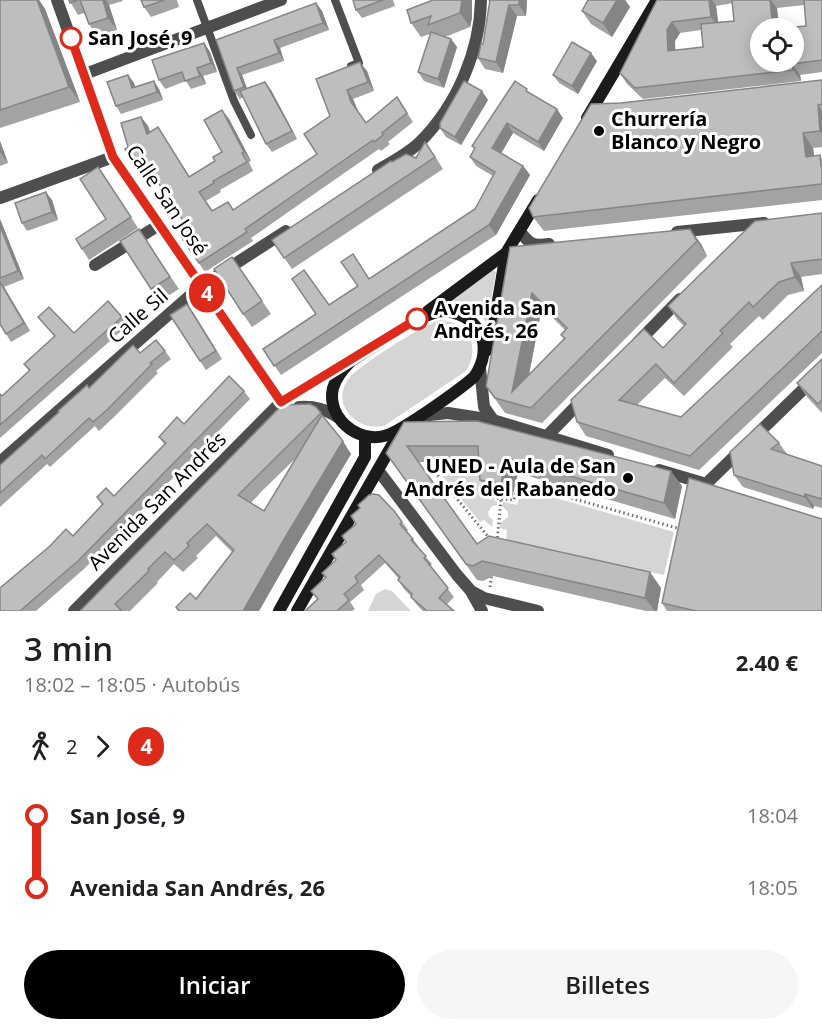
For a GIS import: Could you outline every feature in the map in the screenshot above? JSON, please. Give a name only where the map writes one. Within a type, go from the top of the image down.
[{"type":"main road","points":[[580,131],[657,0]]},
{"type":"main road","points":[[506,253],[492,336],[482,363],[466,384],[387,435],[365,437],[355,433],[339,418],[332,398],[337,378],[351,361],[417,319],[506,253],[543,193]]},
{"type":"main road","points":[[417,319],[439,311],[449,311],[469,320],[482,336],[482,363]]},
{"type":"main road","points":[[297,611],[402,427]]},
{"type":"main road","points":[[279,611],[365,456],[365,437]]},
{"type":"street","name":"Calle San José","points":[[57,0],[113,157],[281,402]]},
{"type":"street","points":[[85,74],[281,0]]},
{"type":"street","points":[[371,175],[420,142],[447,108],[472,59],[481,17],[481,0]]},
{"type":"street","points":[[592,111],[611,110]]},
{"type":"street","points":[[0,198],[113,157]]},
{"type":"street","name":"Calle Sil","points":[[0,462],[201,286],[301,221]]},
{"type":"street","points":[[661,234],[779,222]]},
{"type":"street","points":[[95,265],[159,225]]},
{"type":"street","points":[[740,237],[752,225]]},
{"type":"street","points":[[520,232],[529,243],[536,246],[559,244]]},
{"type":"street","points":[[625,355],[692,287]]},
{"type":"street","name":"Avenida San Andrés","points":[[74,611],[281,402],[351,361]]},
{"type":"street","points":[[482,363],[484,407],[493,420]]},
{"type":"street","points":[[647,467],[711,486],[822,371]]},
{"type":"street","points":[[546,437],[592,390]]},
{"type":"street","name":"Avenida San Andrés","points":[[267,417],[295,408],[311,406],[324,408],[339,418]]},
{"type":"street","points":[[417,417],[439,413],[493,420],[625,460]]},
{"type":"street","points":[[378,470],[471,591],[483,611]]},
{"type":"street","points":[[689,496],[692,480]]},
{"type":"street","points":[[471,591],[484,598],[534,611]]},
{"type":"lane","points":[[197,0],[234,101],[251,135]]},
{"type":"lane","points":[[334,0],[359,63],[345,69]]},
{"type":"path","points":[[483,463],[430,466],[496,546],[501,499]]},
{"type":"path","points":[[483,474],[484,497],[514,500],[518,483],[677,528]]},
{"type":"path","points":[[490,587],[493,567]]},
{"type":"shaded area","points":[[493,270],[496,272],[487,323],[471,308],[450,300]]},
{"type":"shaded area","points":[[440,320],[458,326],[469,338],[472,354],[466,371],[384,426],[373,427],[355,420],[348,413],[342,396],[350,377],[366,363],[394,345],[421,328]]},
{"type":"shaded area","points":[[481,471],[483,498],[497,501],[497,505],[492,506],[488,512],[489,517],[493,520],[492,527],[484,520],[480,522],[439,472]]},
{"type":"shaded area","points":[[521,488],[674,532],[664,575],[506,540],[507,530],[500,528],[500,523],[508,517],[508,512],[502,506],[503,502],[517,505]]},
{"type":"shaded area","points":[[385,589],[392,591],[411,611],[368,611],[376,594]]},
{"type":"building","points":[[0,0],[37,0],[69,87],[0,110]]},
{"type":"building","points":[[80,0],[103,0],[108,18],[89,24]]},
{"type":"building","points":[[141,0],[165,0],[144,7]]},
{"type":"building","points":[[353,0],[383,0],[356,10]]},
{"type":"building","points":[[433,0],[462,0],[460,13],[428,25],[431,16],[411,23],[407,10]]},
{"type":"building","points":[[490,0],[519,0],[519,5],[509,5],[496,62],[478,58],[481,44],[483,44]]},
{"type":"building","points":[[588,0],[617,0],[603,23],[582,11]]},
{"type":"building","points":[[657,0],[709,0],[711,17],[672,22],[667,30],[668,51],[703,47],[701,24],[734,21],[732,0],[770,0],[772,18],[750,18],[750,72],[775,72],[635,88],[620,73]]},
{"type":"building","points":[[804,0],[822,0],[822,60],[804,62],[804,26],[806,26]]},
{"type":"building","points":[[316,3],[323,23],[274,40],[279,53],[237,68],[244,87],[234,91],[216,40]]},
{"type":"building","points":[[431,32],[451,39],[438,79],[418,72]]},
{"type":"building","points":[[572,42],[591,53],[572,86],[553,75]]},
{"type":"building","points":[[204,43],[211,63],[197,68],[200,76],[185,81],[182,72],[159,80],[152,60]]},
{"type":"building","points":[[360,62],[368,82],[347,90],[351,102],[366,123],[397,97],[407,113],[374,142],[373,140],[245,229],[247,232],[199,263],[179,234],[188,228],[152,173],[144,178],[125,149],[128,147],[121,123],[141,117],[147,134],[158,127],[189,177],[215,161],[213,157],[222,152],[204,120],[222,110],[247,162],[213,181],[214,183],[199,192],[212,211],[228,202],[233,210],[317,154],[304,134],[330,116],[316,79]]},
{"type":"building","points":[[128,75],[132,88],[154,81],[157,92],[116,106],[107,82]]},
{"type":"building","points":[[822,80],[822,104],[818,105],[820,131],[803,133],[806,157],[820,155],[822,184],[533,217],[529,208],[591,104],[621,103]]},
{"type":"building","points":[[464,81],[482,91],[455,137],[440,128],[440,123]]},
{"type":"building","points":[[515,81],[527,89],[526,91],[557,109],[538,142],[507,123],[492,148],[523,166],[489,225],[274,366],[263,349],[316,314],[292,279],[304,270],[329,305],[358,286],[341,262],[353,254],[369,279],[475,209],[495,172],[470,157],[475,148],[472,146]]},
{"type":"building","points":[[265,82],[292,131],[266,144],[240,91]]},
{"type":"building","points":[[425,142],[435,157],[284,258],[272,240],[391,161],[406,154],[416,158]]},
{"type":"building","points":[[98,167],[131,217],[82,249],[76,239],[106,219],[80,179]]},
{"type":"building","points":[[46,192],[52,212],[22,223],[15,203]]},
{"type":"building","points":[[822,213],[822,259],[791,263],[795,277],[779,282],[753,307],[749,302],[720,331],[723,333],[674,383],[656,364],[619,400],[681,417],[822,285],[822,331],[690,456],[577,422],[571,400],[644,329],[663,348],[686,324],[668,306],[755,221]]},
{"type":"building","points":[[0,226],[18,271],[0,278]]},
{"type":"building","points":[[139,229],[170,277],[151,289],[120,241]]},
{"type":"building","points":[[690,229],[697,241],[531,408],[495,398],[486,386],[510,247]],"holes":[[[532,293],[567,328],[561,335],[565,338],[512,392]]]},
{"type":"building","points":[[232,257],[262,301],[243,314],[214,269]]},
{"type":"building","points":[[0,282],[24,323],[6,334],[0,324]]},
{"type":"building","points":[[108,301],[122,317],[0,425],[0,394],[2,396],[30,370],[24,364],[55,336],[38,317],[49,307],[74,333]]},
{"type":"building","points":[[187,304],[216,351],[200,361],[170,315]]},
{"type":"building","points":[[156,340],[165,351],[150,363],[152,364],[108,409],[93,422],[89,418],[45,459],[42,455],[0,493],[0,465],[87,385],[89,388],[133,345],[140,353]]},
{"type":"building","points":[[822,359],[822,400],[818,404],[797,383]]},
{"type":"building","points":[[229,376],[244,391],[79,560],[20,611],[0,611],[0,588],[50,546],[66,529],[73,536],[103,504],[97,497],[106,488],[114,496],[166,443],[159,437],[177,417],[184,424]]},
{"type":"building","points":[[310,404],[321,413],[238,495],[264,511],[322,415],[343,441],[243,611],[179,611],[176,607],[190,593],[196,599],[234,550],[207,524],[187,543],[189,546],[174,560],[165,552],[148,569],[149,571],[115,604],[120,611],[80,611],[282,405]]},
{"type":"building","points":[[477,421],[671,471],[664,503],[507,458],[501,483],[480,480],[478,446],[407,446],[477,544],[489,536],[650,572],[645,598],[482,561],[473,566],[466,564],[386,453],[404,422]]},
{"type":"building","points":[[760,424],[779,443],[771,449],[822,466],[822,499],[805,494],[805,497],[734,475],[730,452]]},
{"type":"building","points":[[689,478],[822,519],[822,611],[696,611],[662,603]]},
{"type":"building","points":[[373,494],[379,495],[395,512],[402,522],[400,524],[413,539],[411,540],[426,556],[424,558],[448,588],[439,598],[454,611],[427,611],[411,597],[412,594],[398,580],[400,577],[379,555],[355,577],[358,582],[344,594],[349,600],[337,611],[305,611],[318,599],[311,591],[326,577],[322,573],[336,560],[332,554],[346,542],[342,536],[356,524],[351,516],[360,508],[358,505]]},
{"type":"bus line","name":"4","points":[[71,38],[113,157],[281,402],[417,319]]},
{"type":"place","name":"San José, 9","points":[[71,38]]},
{"type":"place","name":"Churrería Blanco y Negro","points":[[599,131]]},
{"type":"place","name":"Avenida San Andrés, 26","points":[[417,319]]},
{"type":"place","name":"UNED - Aula de San Andrés del Rabanedo","points":[[628,478]]}]
